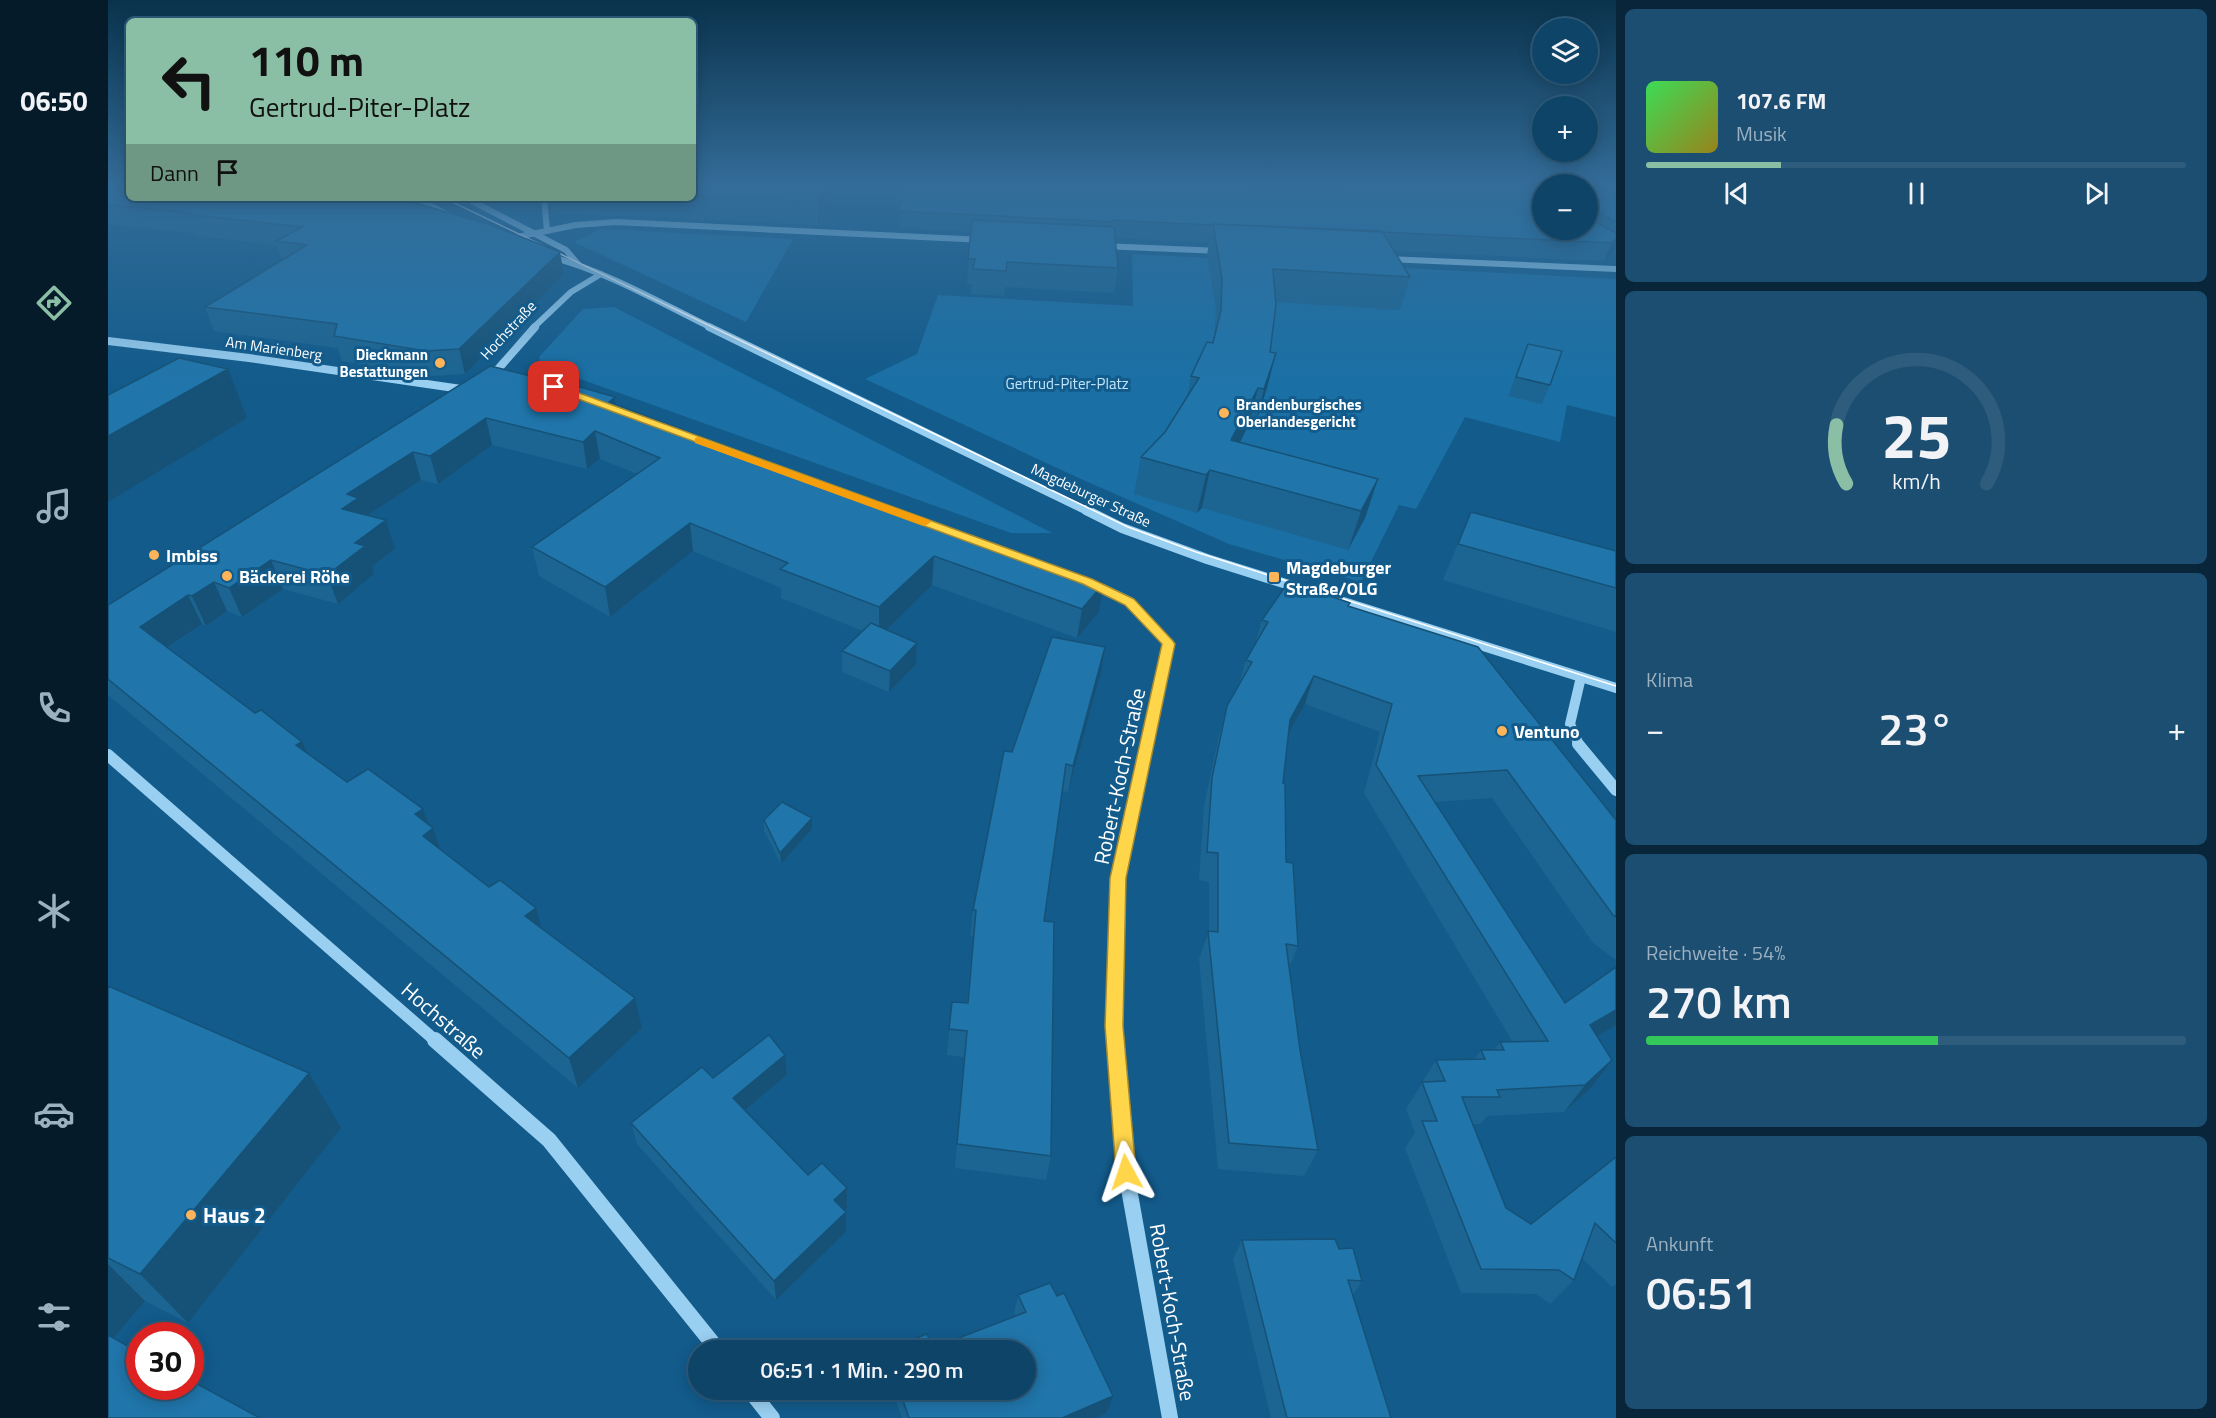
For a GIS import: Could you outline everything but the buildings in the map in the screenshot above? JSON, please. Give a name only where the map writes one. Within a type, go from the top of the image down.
[{"type":"street","points":[[564,249],[578,264]]},
{"type":"street","points":[[1176,249],[1228,252]]},
{"type":"street","points":[[537,252],[578,264]]},
{"type":"street","points":[[1381,258],[1616,269]]},
{"type":"street","name":"Magdeburger Straße","points":[[578,264],[1122,528],[1207,559],[1616,688]]},
{"type":"street","name":"Hochstraße","points":[[462,397],[503,369],[559,301],[584,282],[601,274]]},
{"type":"street","name":"Am Marienberg","points":[[108,341],[249,358],[471,390]]},
{"type":"street","name":"Robert-Koch-Straße","points":[[1078,578],[1130,602],[1168,644],[1118,878],[1114,1026],[1126,1172],[1170,1418]]},
{"type":"street","points":[[1581,677],[1570,724],[1578,744],[1616,790]]},
{"type":"street","name":"Hochstraße","points":[[108,755],[549,1140],[710,1340]]},
{"type":"street","points":[[758,1400],[772,1418]]},
{"type":"green space","points":[[589,249],[787,249],[746,322]]},
{"type":"green space","name":"Gertrud-Piter-Platz","points":[[1132,254],[1616,279],[1616,417],[1567,405],[1560,442],[1465,417],[1416,509],[1399,505],[1361,582],[1229,544],[1081,479],[865,379],[917,354],[938,295],[1133,306]]},
{"type":"green space","points":[[614,307],[1052,533],[1011,533],[541,365],[539,357],[583,309]]},
{"type":"tram line","points":[[550,249],[1128,527],[1196,552],[1616,686]]},
{"type":"slow traffic","points":[[698,440],[925,522]]},
{"type":"place","name":"Dieckmann Bestattungen","points":[[440,363]]},
{"type":"place","name":"Brandenburgisches Oberlandesgericht","points":[[1224,413]]},
{"type":"place","name":"Imbiss","points":[[154,555]]},
{"type":"place","name":"Bäckerei Röhe","points":[[227,576]]},
{"type":"place","name":"Magdeburger Straße/OLG","points":[[1274,577]]},
{"type":"place","name":"Ventuno","points":[[1502,731]]},
{"type":"place","name":"Haus 2","points":[[191,1215]]},
{"type":"route","points":[[554,387],[1088,581],[1130,602],[1168,644],[1118,878],[1114,1026],[1126,1172]]}]
